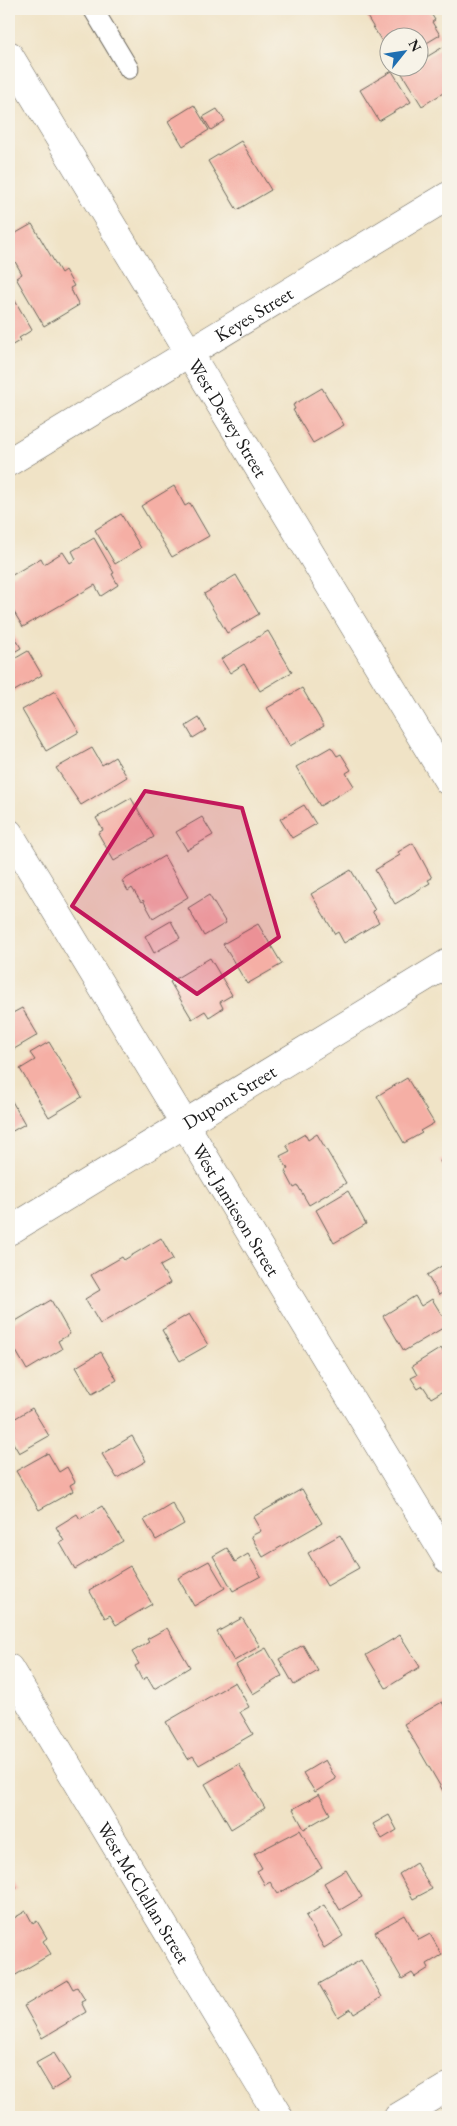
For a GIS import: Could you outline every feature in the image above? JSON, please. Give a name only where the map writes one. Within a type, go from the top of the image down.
[{"type":"street","name":"West Dewey Street","points":[[9,55],[448,781]]},
{"type":"street","name":"Keyes Street","points":[[9,462],[448,196]]},
{"type":"street","name":"West Jamieson Street","points":[[9,833],[448,1560]]},
{"type":"street","name":"Dupont Street","points":[[9,1231],[448,963]]},
{"type":"street","name":"West McClellan Street","points":[[9,1668],[279,2117]]},
{"type":"street","points":[[398,2117],[448,2087]]},
{"type":"lane","points":[[93,9],[129,69]]},
{"type":"highlighted area","points":[[145,791],[242,808],[279,937],[197,994],[72,906]]},
{"type":"building","points":[[428,9],[435,20],[432,22],[440,35],[430,41],[430,28],[380,28],[380,38],[363,10]]},
{"type":"building","points":[[448,44],[448,90],[422,106],[405,78],[430,78],[430,55]]},
{"type":"building","points":[[380,78],[396,78],[411,102],[379,121],[360,90]]},
{"type":"building","points":[[194,105],[209,130],[183,146],[168,121]]},
{"type":"building","points":[[217,109],[225,121],[211,130],[203,117]]},
{"type":"building","points":[[241,141],[271,190],[237,210],[208,161]]},
{"type":"building","points":[[32,224],[61,273],[65,270],[74,286],[70,288],[79,305],[44,326],[16,278],[22,274],[9,251],[9,237]]},
{"type":"building","points":[[10,292],[32,330],[19,338],[21,340],[9,347]]},
{"type":"building","points":[[322,388],[344,425],[313,443],[293,410],[295,409],[293,405]]},
{"type":"building","points":[[174,486],[185,506],[190,503],[209,536],[172,557],[141,506]]},
{"type":"building","points":[[121,514],[141,548],[115,564],[95,530]]},
{"type":"building","points":[[94,538],[114,573],[112,574],[118,585],[101,596],[95,585],[23,627],[9,604],[9,577],[41,558],[44,564],[63,552],[70,563],[76,559],[72,551]]},
{"type":"building","points":[[236,575],[259,614],[227,633],[204,594]]},
{"type":"building","points":[[9,627],[21,648],[9,655]]},
{"type":"building","points":[[268,631],[292,672],[260,691],[244,664],[230,673],[221,659]]},
{"type":"building","points":[[28,651],[42,675],[11,693],[9,689],[9,662]]},
{"type":"building","points":[[302,688],[324,726],[290,746],[267,708]]},
{"type":"building","points":[[55,691],[79,732],[46,751],[22,710]]},
{"type":"building","points":[[199,718],[206,730],[193,738],[186,726]]},
{"type":"building","points":[[331,747],[337,756],[341,754],[351,770],[346,773],[354,786],[320,806],[296,767]]},
{"type":"building","points":[[92,748],[102,765],[115,757],[127,777],[81,805],[56,768]]},
{"type":"building","points":[[131,798],[154,837],[114,861],[98,833],[103,830],[96,818]]},
{"type":"building","points":[[304,805],[316,824],[292,838],[280,819]]},
{"type":"building","points":[[202,817],[213,835],[187,850],[176,832]]},
{"type":"building","points":[[413,843],[432,878],[428,880],[430,883],[395,904],[375,870],[400,855],[398,852]]},
{"type":"building","points":[[164,856],[188,897],[153,918],[143,900],[141,902],[132,888],[128,891],[122,881]]},
{"type":"building","points":[[351,870],[375,910],[372,911],[379,922],[344,943],[338,932],[335,934],[311,894]]},
{"type":"building","points":[[209,895],[226,923],[204,936],[188,908]]},
{"type":"building","points":[[171,921],[180,938],[154,953],[145,936]]},
{"type":"building","points":[[258,924],[282,964],[247,984],[223,944]]},
{"type":"building","points":[[210,958],[232,995],[220,1002],[223,1008],[209,1017],[205,1011],[192,1019],[170,982]]},
{"type":"building","points":[[22,1008],[38,1035],[9,1052],[9,1015]]},
{"type":"building","points":[[49,1042],[82,1097],[49,1117],[20,1069],[35,1060],[30,1053]]},
{"type":"building","points":[[407,1078],[434,1123],[420,1131],[422,1133],[404,1143],[377,1096]]},
{"type":"building","points":[[9,1096],[25,1124],[9,1133]]},
{"type":"building","points":[[305,1134],[308,1140],[317,1134],[346,1183],[309,1205],[298,1186],[294,1188],[285,1171],[288,1169],[280,1156],[290,1151],[286,1145]]},
{"type":"building","points":[[448,1156],[448,1175],[440,1161]]},
{"type":"building","points":[[348,1191],[366,1224],[334,1243],[316,1210]]},
{"type":"building","points":[[161,1238],[173,1259],[160,1266],[170,1283],[100,1324],[85,1299],[100,1290],[91,1275],[122,1257],[124,1260]]},
{"type":"building","points":[[448,1262],[448,1289],[439,1295],[427,1275]]},
{"type":"building","points":[[415,1296],[421,1306],[432,1299],[448,1325],[404,1351],[383,1316]]},
{"type":"building","points":[[51,1300],[70,1334],[58,1341],[62,1349],[27,1370],[9,1339],[9,1325]]},
{"type":"building","points":[[189,1314],[208,1345],[180,1361],[162,1330]]},
{"type":"building","points":[[441,1348],[448,1360],[448,1388],[431,1398],[423,1386],[418,1389],[411,1378],[417,1375],[412,1366]]},
{"type":"building","points":[[101,1352],[117,1380],[92,1394],[76,1367]]},
{"type":"building","points":[[32,1408],[49,1436],[19,1453],[9,1436],[9,1422]]},
{"type":"building","points":[[132,1436],[146,1461],[117,1478],[102,1454]]},
{"type":"building","points":[[48,1453],[59,1472],[67,1467],[75,1482],[70,1485],[73,1491],[39,1510],[16,1471]]},
{"type":"building","points":[[302,1489],[322,1523],[263,1557],[251,1536],[261,1531],[253,1517]]},
{"type":"building","points":[[172,1503],[184,1524],[156,1540],[144,1520]]},
{"type":"building","points":[[102,1506],[123,1541],[75,1569],[60,1543],[64,1541],[56,1527],[77,1514],[80,1519]]},
{"type":"building","points":[[340,1535],[359,1568],[327,1586],[308,1553]]},
{"type":"building","points":[[227,1548],[235,1562],[248,1554],[261,1576],[233,1591],[213,1556]]},
{"type":"building","points":[[209,1561],[225,1588],[194,1606],[178,1578]]},
{"type":"building","points":[[130,1566],[152,1604],[116,1625],[110,1615],[105,1618],[89,1590]]},
{"type":"building","points":[[242,1618],[260,1646],[234,1661],[217,1632]]},
{"type":"building","points":[[167,1628],[190,1667],[154,1689],[147,1677],[142,1680],[135,1666],[139,1664],[132,1652],[149,1642],[147,1639]]},
{"type":"building","points":[[400,1635],[420,1667],[386,1688],[366,1655]]},
{"type":"building","points":[[303,1645],[318,1671],[294,1685],[279,1659]]},
{"type":"building","points":[[266,1648],[282,1676],[253,1694],[236,1665]]},
{"type":"building","points":[[235,1682],[249,1707],[240,1712],[253,1734],[199,1765],[193,1756],[188,1759],[166,1722]]},
{"type":"building","points":[[442,1702],[448,1713],[448,1795],[446,1796],[404,1724]]},
{"type":"building","points":[[325,1760],[336,1779],[315,1792],[303,1773]]},
{"type":"building","points":[[239,1764],[265,1808],[231,1829],[205,1784]]},
{"type":"building","points":[[319,1794],[330,1814],[304,1829],[293,1809]]},
{"type":"building","points":[[389,1815],[397,1830],[382,1839],[373,1824]]},
{"type":"building","points":[[300,1830],[322,1868],[278,1894],[270,1882],[265,1885],[257,1871],[262,1868],[254,1854]]},
{"type":"building","points":[[416,1863],[432,1889],[413,1899],[399,1874]]},
{"type":"building","points":[[346,1870],[362,1897],[340,1910],[324,1883]]},
{"type":"building","points":[[9,1874],[17,1888],[9,1893]]},
{"type":"building","points":[[324,1905],[343,1936],[324,1948],[306,1916]]},
{"type":"building","points":[[26,1911],[33,1924],[37,1921],[47,1938],[43,1941],[51,1954],[9,1979],[9,1921]]},
{"type":"building","points":[[405,1915],[419,1940],[430,1934],[442,1955],[427,1964],[429,1968],[415,1977],[412,1973],[402,1979],[375,1932]]},
{"type":"building","points":[[361,1960],[382,1997],[354,2014],[351,2009],[338,2017],[319,1984]]},
{"type":"building","points":[[68,1980],[73,1989],[77,1987],[85,2000],[81,2002],[86,2012],[42,2038],[24,2006]]},
{"type":"building","points":[[54,2053],[70,2079],[52,2090],[36,2063]]}]
